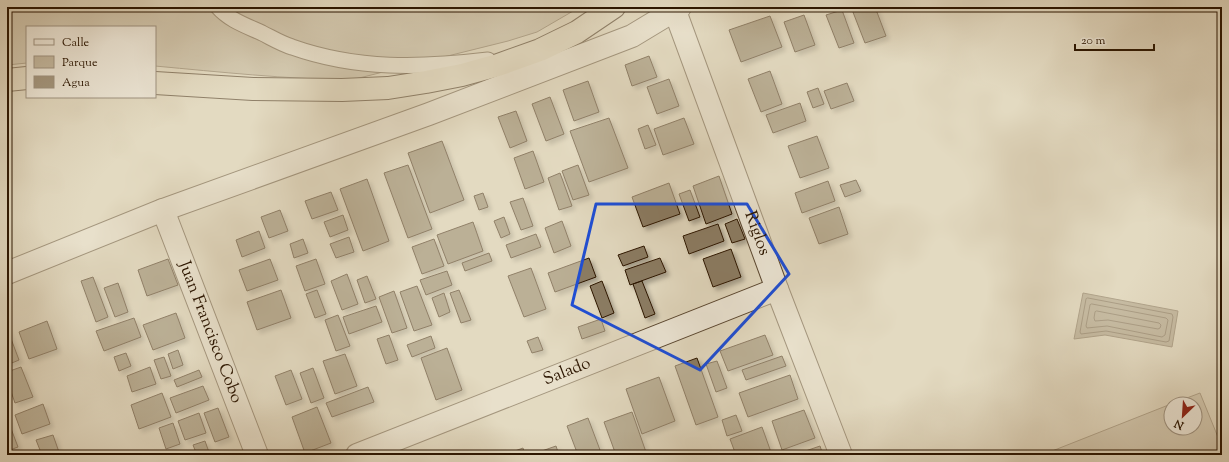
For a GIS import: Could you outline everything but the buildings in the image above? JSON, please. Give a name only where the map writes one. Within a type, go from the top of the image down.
[{"type":"highway","points":[[156,83],[253,89],[342,90],[388,88],[426,82],[462,75],[498,65],[540,50],[577,32],[614,7]]},
{"type":"highway","points":[[7,80],[26,78]]},
{"type":"street","points":[[7,273],[162,210],[429,114],[632,36],[678,9]]},
{"type":"street","name":"Riglos","points":[[678,9],[778,289],[841,455]]},
{"type":"street","name":"Juan Francisco Cobo","points":[[162,210],[257,455]]},
{"type":"street","name":"Salado","points":[[357,455],[778,289]]},
{"type":"lane","points":[[218,7],[239,23],[291,47],[321,56],[348,61],[383,65],[413,66],[490,59],[540,50]]},
{"type":"highlighted area","points":[[596,204],[747,204],[789,274],[700,370],[572,305]]},
{"type":"green space","points":[[7,7],[580,7],[537,32],[508,41],[351,80],[277,77],[156,66],[156,26],[26,26],[26,63],[7,65]]},
{"type":"green space","points":[[1200,393],[1201,396],[1192,396]]},
{"type":"green space","points":[[1203,400],[1222,447],[1222,455],[1042,455],[1163,407],[1163,436],[1203,436]]},
{"type":"water","points":[[1083,293],[1178,311],[1172,347],[1105,335],[1074,339]]}]
